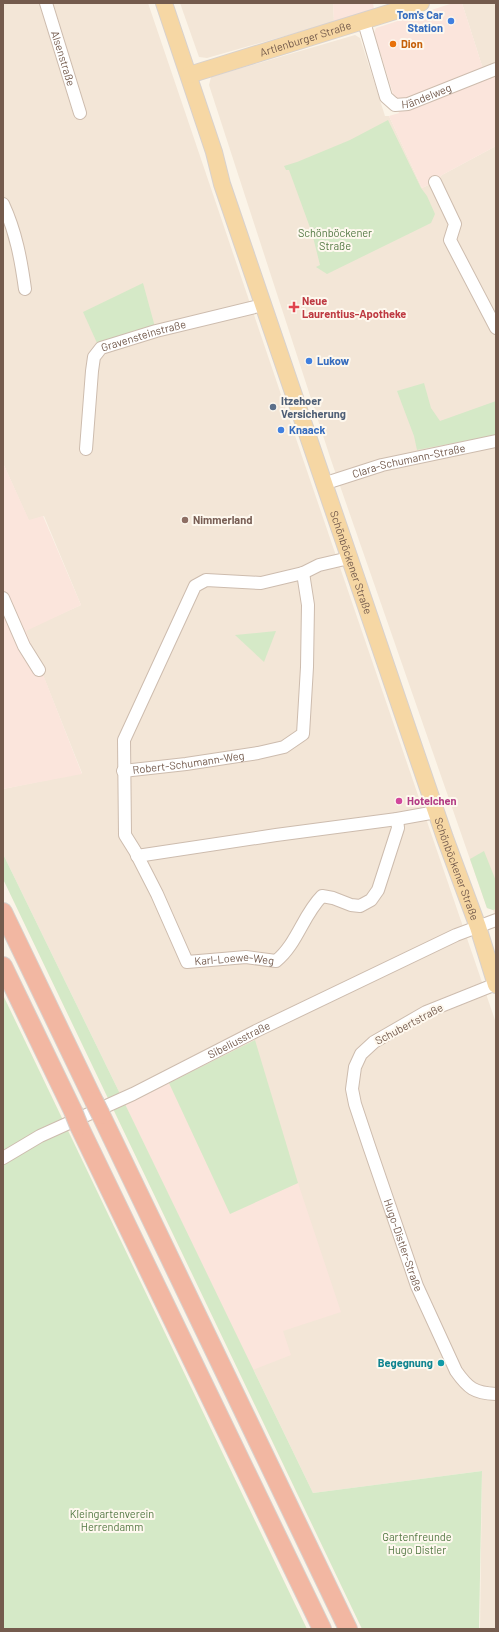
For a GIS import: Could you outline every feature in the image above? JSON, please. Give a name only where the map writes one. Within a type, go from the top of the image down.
[{"type":"highway","points":[[3,912],[348,1629]]},
{"type":"highway","points":[[3,966],[322,1629]]},
{"type":"main road","name":"Schönböckener Straße","points":[[164,3],[214,152],[222,184],[323,484],[460,883],[478,927],[496,984]]},
{"type":"main road","name":"Artlenburger Straße","points":[[189,75],[364,22],[421,3]]},
{"type":"street","name":"Alsenstraße","points":[[46,3],[80,113]]},
{"type":"street","name":"Händelweg","points":[[364,22],[386,97],[395,104],[408,104],[496,69]]},
{"type":"street","points":[[435,182],[455,224],[450,240],[496,328]]},
{"type":"street","points":[[3,204],[11,222],[20,254],[25,289]]},
{"type":"street","name":"Gravensteinstraße","points":[[86,449],[92,370],[94,357],[101,348],[156,331],[263,305]]},
{"type":"street","name":"Clara-Schumann-Straße","points":[[323,484],[382,465],[496,442]]},
{"type":"street","name":"Robert-Schumann-Weg","points":[[303,573],[308,605],[307,667],[303,734],[284,747],[258,753],[186,764],[124,771],[124,740],[195,586],[206,580],[261,582],[303,573],[319,564],[349,558]]},
{"type":"street","points":[[3,598],[24,646],[39,670]]},
{"type":"street","name":"Karl-Loewe-Weg","points":[[124,771],[125,836],[137,856],[173,928],[187,962],[246,957],[276,961],[283,955],[313,905],[322,896],[334,898],[351,905],[360,906],[371,900],[378,890],[398,828],[398,819]]},
{"type":"street","points":[[137,856],[276,835],[398,819],[436,812]]},
{"type":"street","name":"Sibeliusstraße","points":[[3,1158],[40,1136],[133,1094],[256,1031],[466,930],[496,920]]},
{"type":"street","name":"Schubertstraße","points":[[355,1067],[361,1054],[374,1042],[426,1012],[496,984]]},
{"type":"street","name":"Hugo-Distler-Straße","points":[[355,1067],[352,1089],[355,1104],[417,1286],[456,1371],[465,1383],[474,1391],[485,1394],[496,1394]]},
{"type":"shaded area","points":[[3,3],[148,3],[496,1023],[496,1629],[480,1629],[482,1471],[313,1493],[3,854],[3,789],[82,773],[25,630],[81,605],[44,516],[29,521],[3,463]]},
{"type":"shaded area","points":[[180,3],[333,3],[334,22],[207,58],[199,57]]},
{"type":"shaded area","points":[[333,3],[373,3],[374,9],[334,22]]},
{"type":"shaded area","points":[[453,3],[462,3],[484,72],[496,67],[496,146],[442,175],[435,182],[422,188],[389,116],[399,113],[374,33],[376,28]]},
{"type":"shaded area","points":[[462,3],[496,3],[496,67],[484,72]]},
{"type":"shaded area","points":[[355,35],[360,38],[385,116],[389,116],[422,188],[435,182],[442,175],[496,146],[496,917],[493,910],[487,908],[331,460],[209,85],[211,77]]},
{"type":"shaded area","points":[[3,463],[29,520],[43,516],[81,605],[26,631],[82,774],[3,789]]},
{"type":"shaded area","points":[[169,1083],[230,1213],[298,1183],[341,1312],[283,1331],[291,1355],[253,1370],[125,1104]]},
{"type":"green space","points":[[388,120],[435,214],[431,223],[327,274],[316,267],[320,265],[312,233],[289,170],[286,170],[284,166],[350,140]]},
{"type":"green space","points":[[143,283],[155,327],[97,343],[83,312]]},
{"type":"green space","points":[[424,383],[431,408],[440,421],[496,401],[496,435],[417,450],[414,436],[397,391]]},
{"type":"green space","points":[[276,631],[264,662],[235,635]]},
{"type":"green space","points":[[484,851],[496,881],[496,909],[493,910],[487,908],[470,859]]},
{"type":"green space","name":"Gartenfreunde Hugo Distler","points":[[3,854],[313,1493],[482,1471],[479,1629],[362,1629],[3,879]]},
{"type":"green space","name":"Kleingartenverein Herrendamm","points":[[3,995],[307,1629],[3,1629]]},
{"type":"green space","points":[[255,1040],[298,1183],[230,1214],[169,1083]]},
{"type":"place","name":"Tom's Car Station","points":[[451,21]]},
{"type":"place","name":"Dion","points":[[393,44]]},
{"type":"place","name":"Neue Laurentius-Apotheke","points":[[294,307]]},
{"type":"place","name":"Lukow","points":[[309,361]]},
{"type":"place","name":"Itzehoer Versicherung","points":[[273,407]]},
{"type":"place","name":"Knaack","points":[[281,430]]},
{"type":"place","name":"Nimmerland","points":[[185,520]]},
{"type":"place","name":"Hotelchen","points":[[399,801]]},
{"type":"place","name":"Begegnung","points":[[441,1363]]}]
